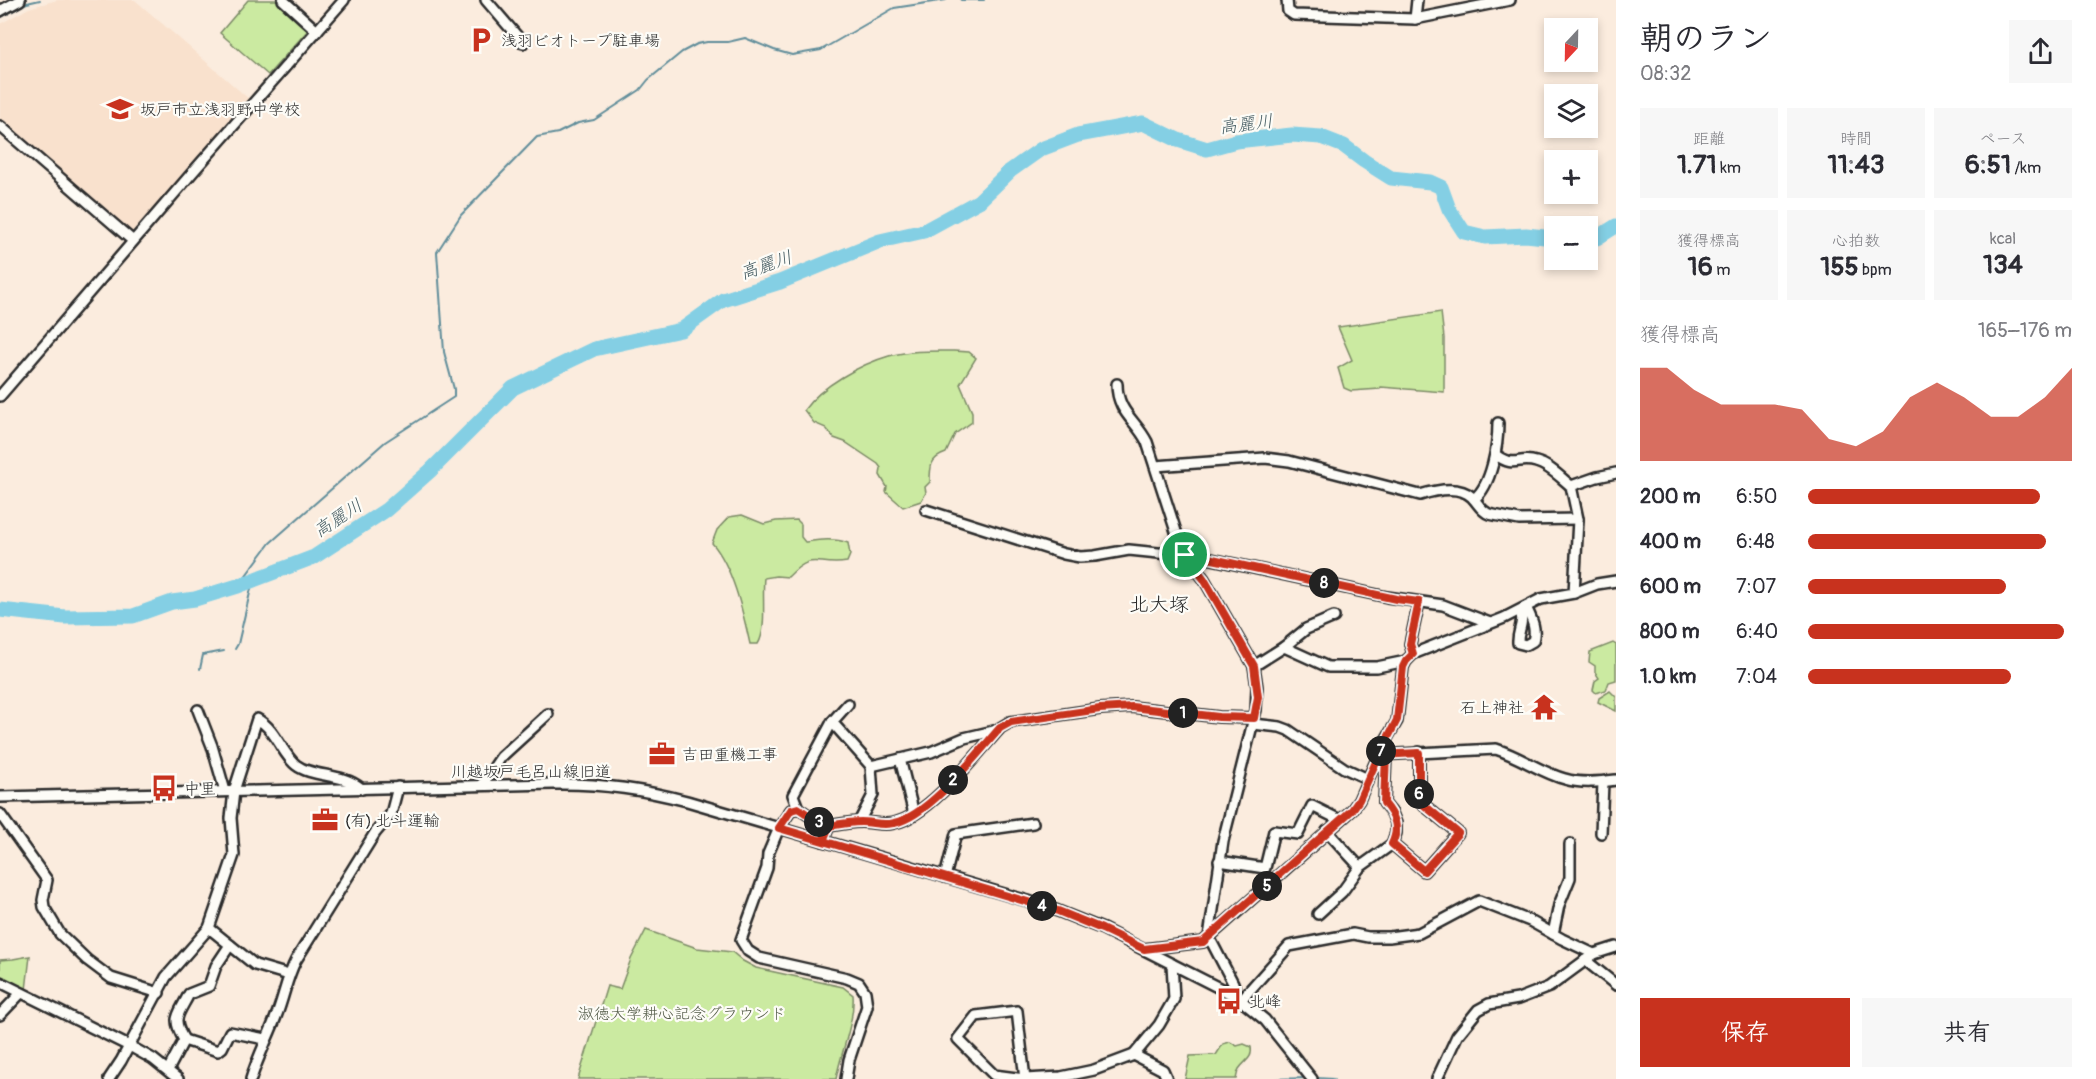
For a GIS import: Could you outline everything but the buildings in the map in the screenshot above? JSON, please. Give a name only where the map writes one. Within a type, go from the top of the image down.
[{"type":"street","points":[[0,11],[20,0]]},
{"type":"street","points":[[284,0],[317,30]]},
{"type":"street","points":[[0,396],[344,0]]},
{"type":"street","points":[[486,0],[523,44]]},
{"type":"street","points":[[1287,0],[1288,11],[1294,15],[1414,19],[1465,5],[1510,0]]},
{"type":"street","points":[[1414,19],[1417,0]]},
{"type":"street","points":[[0,126],[133,241]]},
{"type":"street","points":[[1117,384],[1117,394],[1126,414],[1143,434],[1185,555],[1204,579],[1254,666],[1258,697],[1219,861],[1214,917],[1209,937],[1239,998],[1289,946],[1353,934],[1368,937],[1406,936],[1419,933],[1479,901],[1530,921],[1594,954]]},
{"type":"street","points":[[1474,499],[1480,492],[1496,455],[1498,423]]},
{"type":"street","points":[[1496,455],[1509,463],[1538,462],[1571,486],[1578,519],[1574,593]]},
{"type":"street","points":[[1155,465],[1265,458],[1289,461],[1420,495],[1438,490],[1465,492],[1485,513],[1489,514],[1519,520],[1578,519]]},
{"type":"street","points":[[1571,486],[1616,473]]},
{"type":"street","points":[[926,510],[1044,548],[1080,557],[1130,550],[1208,558],[1396,599],[1443,604],[1490,623]]},
{"type":"street","points":[[1284,647],[1328,667],[1377,667],[1410,658],[1541,599],[1574,593],[1597,584],[1616,581]]},
{"type":"street","points":[[1144,949],[1203,942],[1340,820],[1359,800],[1368,779],[1383,755],[1397,720],[1403,667],[1410,658],[1410,644],[1419,602]]},
{"type":"street","points":[[1254,666],[1284,647],[1306,629],[1334,617]]},
{"type":"street","points":[[848,704],[832,722],[793,795],[798,808],[823,825],[859,822],[876,825],[893,824],[914,814],[945,789],[998,730],[1011,722],[1100,709],[1132,707],[1253,721],[1288,729],[1344,768],[1368,779]]},
{"type":"street","points":[[109,1079],[131,1047],[166,977],[207,931],[234,855],[229,791],[198,710]]},
{"type":"street","points":[[482,785],[501,757],[548,714]]},
{"type":"street","points":[[229,791],[257,719],[279,740],[296,765],[306,770],[350,780],[362,789]]},
{"type":"street","points":[[832,722],[871,766],[873,795],[859,822]]},
{"type":"street","points":[[871,766],[931,752],[964,738],[998,730]]},
{"type":"street","points":[[1383,755],[1496,749],[1515,755],[1565,779],[1603,782],[1616,780]]},
{"type":"street","points":[[1392,844],[1424,871],[1458,833],[1419,801],[1419,753]]},
{"type":"street","points":[[1318,914],[1342,892],[1360,867],[1392,844],[1396,833],[1396,823],[1384,803],[1383,755]]},
{"type":"street","points":[[900,759],[914,814]]},
{"type":"street","points":[[1601,832],[1603,782]]},
{"type":"street","name":"川越坂戸毛呂山線旧道","points":[[0,797],[588,783],[639,789],[687,801],[1058,911],[1102,929],[1239,998],[1265,1020],[1312,1079]]},
{"type":"street","points":[[251,1079],[296,960],[375,833],[391,814],[398,787]]},
{"type":"street","points":[[1219,861],[1265,868],[1274,831],[1298,834],[1312,806],[1340,820]]},
{"type":"street","points":[[798,808],[791,810],[779,828],[768,854],[767,868],[741,940],[748,951],[759,958],[847,978],[858,983],[865,992],[867,1006],[849,1060],[846,1079]]},
{"type":"street","points":[[0,814],[47,880],[44,907],[60,934],[87,960],[111,978],[159,993]]},
{"type":"street","points":[[945,877],[956,834],[1033,823]]},
{"type":"street","points":[[0,833],[8,826]]},
{"type":"street","points":[[823,841],[829,826]]},
{"type":"street","points":[[1327,831],[1360,867]]},
{"type":"street","points":[[1553,934],[1560,905],[1569,885],[1569,844]]},
{"type":"street","points":[[207,931],[230,945],[255,965],[289,975]]},
{"type":"street","points":[[230,945],[216,966],[209,986],[189,994],[176,1025],[184,1040],[218,1051],[230,1032],[266,1039]]},
{"type":"street","points":[[1441,1078],[1457,1036],[1478,1010],[1489,1004],[1518,999],[1549,987],[1594,954],[1616,947]]},
{"type":"street","points":[[1585,960],[1616,985]]},
{"type":"street","points":[[1025,1079],[1017,1011],[976,1016],[958,1040],[994,1076],[1025,1079],[1061,1077],[1094,1070],[1134,1055],[1159,1025],[1174,999],[1172,964]]},
{"type":"street","points":[[0,982],[131,1047],[168,1070],[178,1079]]},
{"type":"street","points":[[0,1014],[21,993]]},
{"type":"street","points":[[168,1070],[184,1040]]},
{"type":"street","points":[[1134,1055],[1163,1070],[1167,1079]]},
{"type":"shaded area","name":"坂戸市立浅羽野中学校","points":[[57,0],[135,0],[249,99],[133,231],[129,231],[0,119],[0,24],[29,8]]},
{"type":"green space","points":[[248,0],[277,0],[309,29],[268,75],[220,33]]},
{"type":"green space","points":[[1441,312],[1444,338],[1444,392],[1381,387],[1380,389],[1351,391],[1344,388],[1338,368],[1352,360],[1338,327]]},
{"type":"green space","points":[[921,351],[969,352],[976,358],[960,384],[972,412],[972,422],[955,434],[946,453],[934,460],[930,482],[925,487],[926,493],[921,501],[903,507],[886,492],[887,487],[880,475],[881,468],[878,464],[845,442],[834,438],[826,428],[814,423],[804,410],[831,384],[854,370],[878,360]]},
{"type":"green space","points":[[742,515],[764,524],[797,520],[801,524],[801,537],[805,542],[843,541],[848,543],[850,555],[847,562],[810,562],[788,577],[764,578],[763,622],[758,644],[750,644],[731,577],[712,543],[717,530],[729,517]]},
{"type":"green space","points":[[1613,643],[1616,645],[1616,680],[1609,682],[1606,690],[1596,693],[1593,690],[1595,681],[1599,678],[1595,672],[1595,666],[1589,662],[1590,652]]},
{"type":"green space","points":[[1610,691],[1616,697],[1616,711],[1598,702],[1599,698]]},
{"type":"green space","name":"淑徳大学耕心記念グラウンド","points":[[646,930],[697,948],[732,952],[756,968],[843,987],[853,995],[853,1005],[836,1079],[578,1079],[607,986],[620,989],[631,959]]},
{"type":"green space","points":[[30,956],[26,990],[0,977],[0,960]]},
{"type":"green space","points":[[1230,1042],[1237,1046],[1244,1044],[1251,1047],[1250,1057],[1239,1069],[1236,1079],[1185,1079],[1190,1056],[1216,1055],[1223,1044]]},
{"type":"waterway","points":[[0,18],[27,3],[40,0]]},
{"type":"waterway","points":[[238,586],[270,543],[385,442],[454,397],[444,352],[437,252],[461,215],[537,137],[558,133],[578,123],[594,120],[640,90],[648,80],[682,52],[697,44],[728,42],[745,38],[792,55],[821,50],[894,8],[946,0]]},
{"type":"waterway","points":[[961,0],[984,0]]},
{"type":"waterway","name":"高麗川","points":[[0,610],[65,617],[133,616],[172,602],[195,599],[238,586],[314,557],[386,510],[430,471],[513,388],[594,349],[681,330],[723,300],[780,282],[880,241],[924,231],[979,201],[1010,171],[1041,149],[1078,135],[1143,123],[1178,140],[1207,149],[1236,141],[1292,135],[1321,137],[1344,146],[1391,178],[1430,182],[1441,187],[1449,209],[1464,232],[1485,237],[1526,235],[1544,237]]},
{"type":"waterway","name":"高麗川","points":[[1598,237],[1616,226]]},
{"type":"waterway","points":[[235,649],[253,580]]},
{"type":"waterway","points":[[200,669],[203,655],[224,651]]},
{"type":"waterway","points":[[225,774],[228,788]]},
{"type":"waterway","points":[[227,815],[228,794]]},
{"type":"waterway","points":[[227,821],[229,860]]},
{"type":"waterway","points":[[206,925],[214,899]]},
{"type":"waterway","points":[[169,981],[198,947]]},
{"type":"waterway","points":[[142,1031],[161,997]]},
{"type":"waterway","points":[[115,1079],[120,1070]]},
{"type":"waterway","points":[[1274,1079],[1307,1078]]},
{"type":"waterway","points":[[1316,1078],[1334,1079]]},
{"type":"place","name":"浅羽ビオトープ駐車場","points":[[481,40]]},
{"type":"place","name":"坂戸市立浅羽野中学校","points":[[120,109]]},
{"type":"place","name":"石上神社","points":[[1544,707]]},
{"type":"place","name":"吉田重機工事","points":[[662,754]]},
{"type":"place","name":"中里","points":[[164,788]]},
{"type":"place","name":"(有) 北斗運輸","points":[[325,820]]},
{"type":"place","name":"北峰","points":[[1229,1001]]},
{"type":"district","name":"北大塚","points":[[1159,604]]},
{"type":"route","points":[[1185,555],[1204,579],[1254,666],[1258,697],[1254,718],[1219,717],[1132,707],[1100,709],[1011,722],[1000,728],[945,789],[907,819],[893,824],[876,825],[863,822],[829,826],[823,841],[779,828],[791,810],[798,808],[823,825],[829,826],[823,841],[1058,911],[1144,949],[1203,942],[1352,810],[1359,800],[1379,755],[1419,753],[1419,801],[1458,833],[1424,871],[1392,844],[1396,833],[1396,823],[1384,803],[1386,755],[1379,755],[1397,720],[1403,667],[1413,654],[1410,644],[1419,602],[1185,555]]}]
